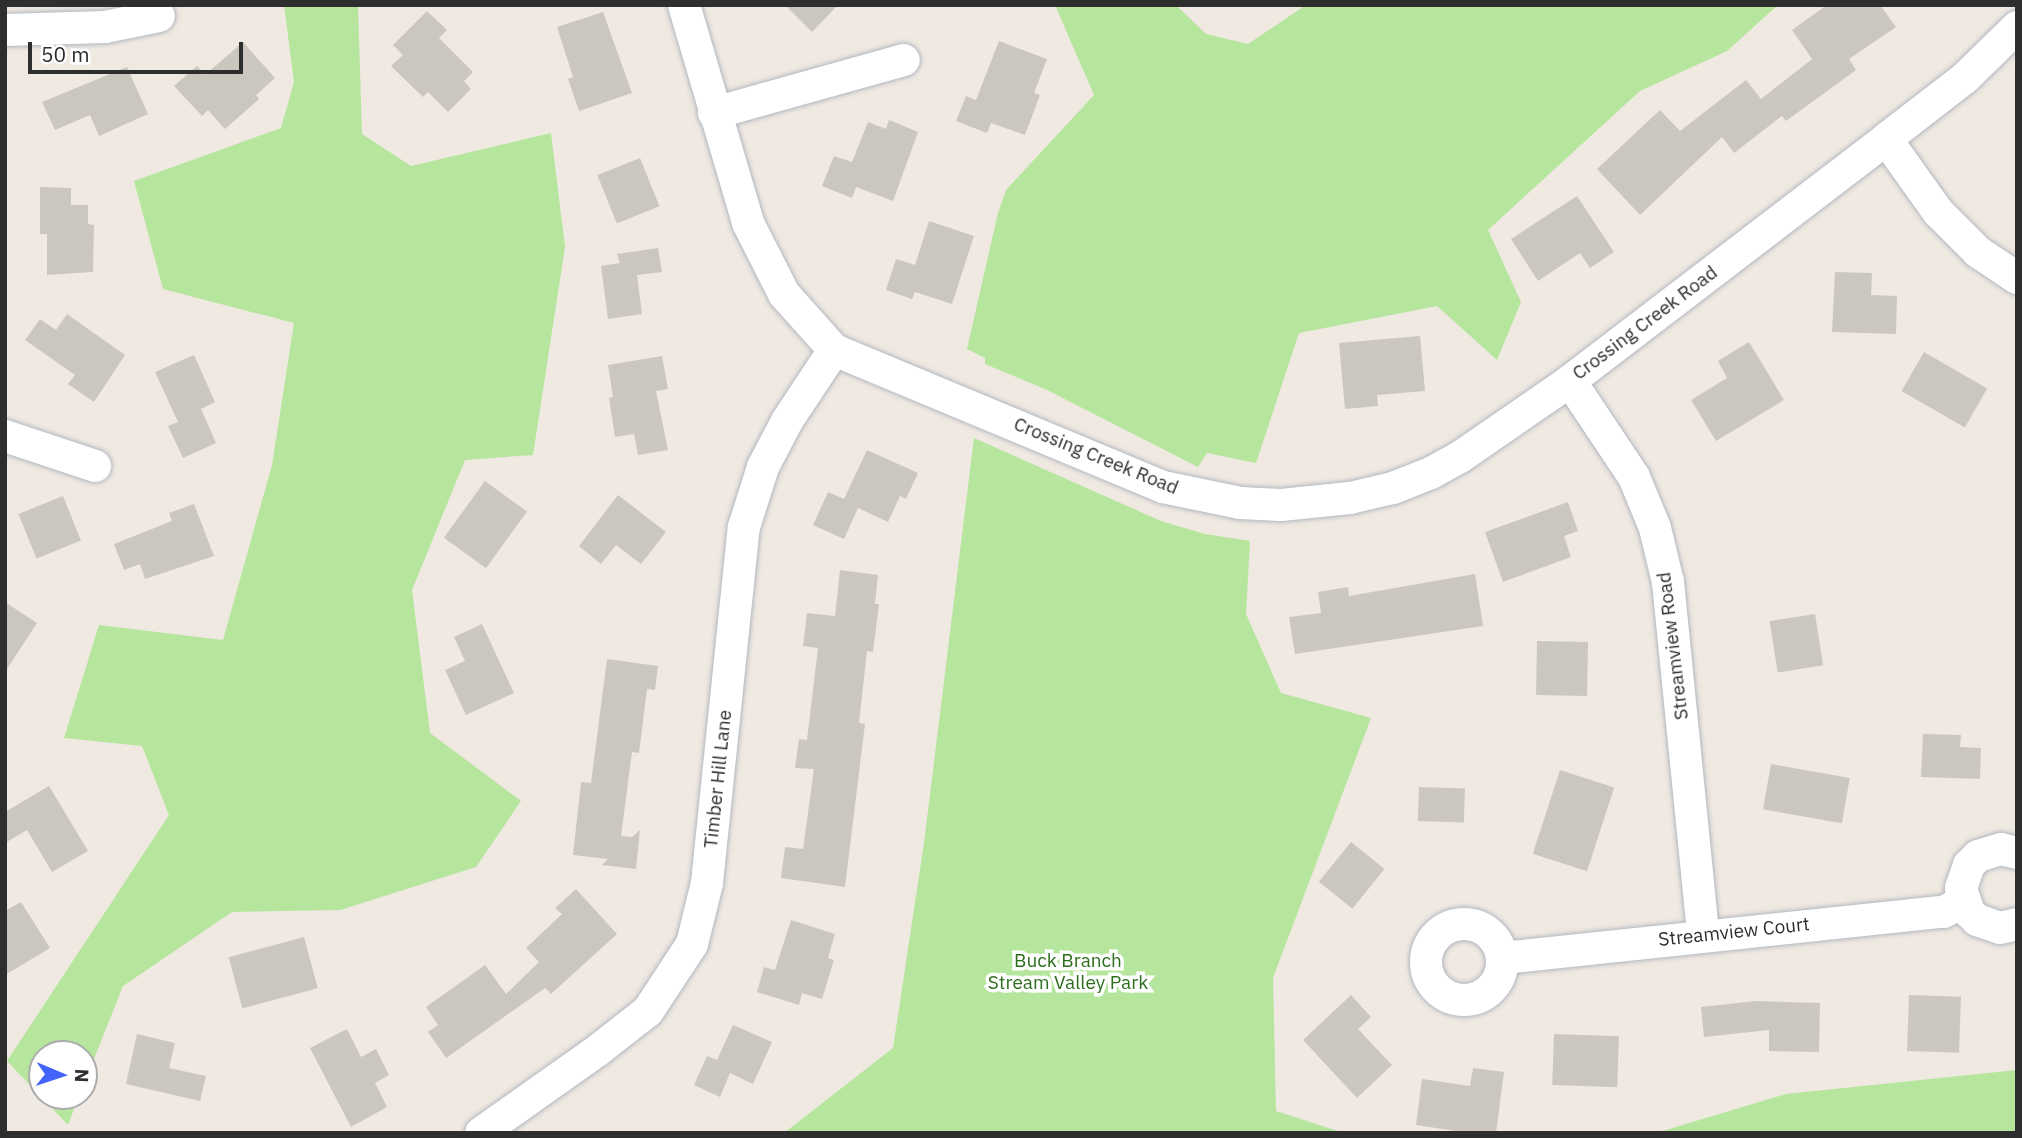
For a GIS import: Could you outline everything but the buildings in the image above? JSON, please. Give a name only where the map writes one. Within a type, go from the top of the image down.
[{"type":"street","name":"Crossing Creek Road","points":[[684,5],[748,223],[784,294],[834,350],[1163,487],[1254,504],[1281,505],[1350,498],[1393,488],[1431,473],[1460,457],[1570,381],[1886,139],[1965,78],[2017,27]]},
{"type":"street","points":[[5,30],[105,27],[159,16]]},
{"type":"street","points":[[714,113],[904,60]]},
{"type":"street","points":[[1886,139],[1938,212],[1978,252],[2017,278]]},
{"type":"street","name":"Timber Hill Lane","points":[[481,1133],[597,1051],[648,1011],[692,944],[707,883],[744,527],[762,467],[787,421],[834,350]]},
{"type":"street","name":"Streamview Road","points":[[1570,381],[1634,477],[1656,527],[1668,582],[1703,935]]},
{"type":"street","points":[[5,436],[95,466]]},
{"type":"street","points":[[2017,853],[2001,849],[1978,856],[1964,876],[1963,901],[1969,912],[1988,926],[2000,928],[2017,925]]},
{"type":"street","name":"Streamview Court","points":[[1503,958],[1703,935],[1944,912],[1963,901]]},
{"type":"green space","points":[[284,5],[358,5],[362,134],[411,166],[551,133],[565,247],[533,455],[465,460],[412,590],[430,733],[521,801],[476,867],[340,910],[232,912],[123,986],[98,1049],[98,1040],[28,1040],[28,1083],[7,1061],[169,815],[142,746],[64,738],[99,625],[223,640],[272,465],[294,323],[163,289],[134,181],[281,128],[294,82]]},
{"type":"green space","points":[[1055,5],[1176,5],[1206,34],[1248,44],[1306,5],[1778,5],[1727,51],[1640,91],[1488,230],[1521,302],[1497,360],[1437,306],[1299,333],[1256,463],[1207,453],[1198,467],[1045,389],[985,364],[985,358],[967,349],[998,213],[1006,190],[1094,95]]},
{"type":"green space","name":"Buck Branch Stream Valley Park","points":[[974,438],[1161,521],[1205,534],[1250,541],[1246,614],[1281,693],[1371,718],[1273,978],[1276,1111],[1344,1133],[784,1133],[893,1048],[924,843]]},
{"type":"green space","points":[[2017,1070],[2017,1133],[1656,1133],[1786,1094]]},
{"type":"green space","points":[[54,1110],[74,1110],[68,1125]]}]
